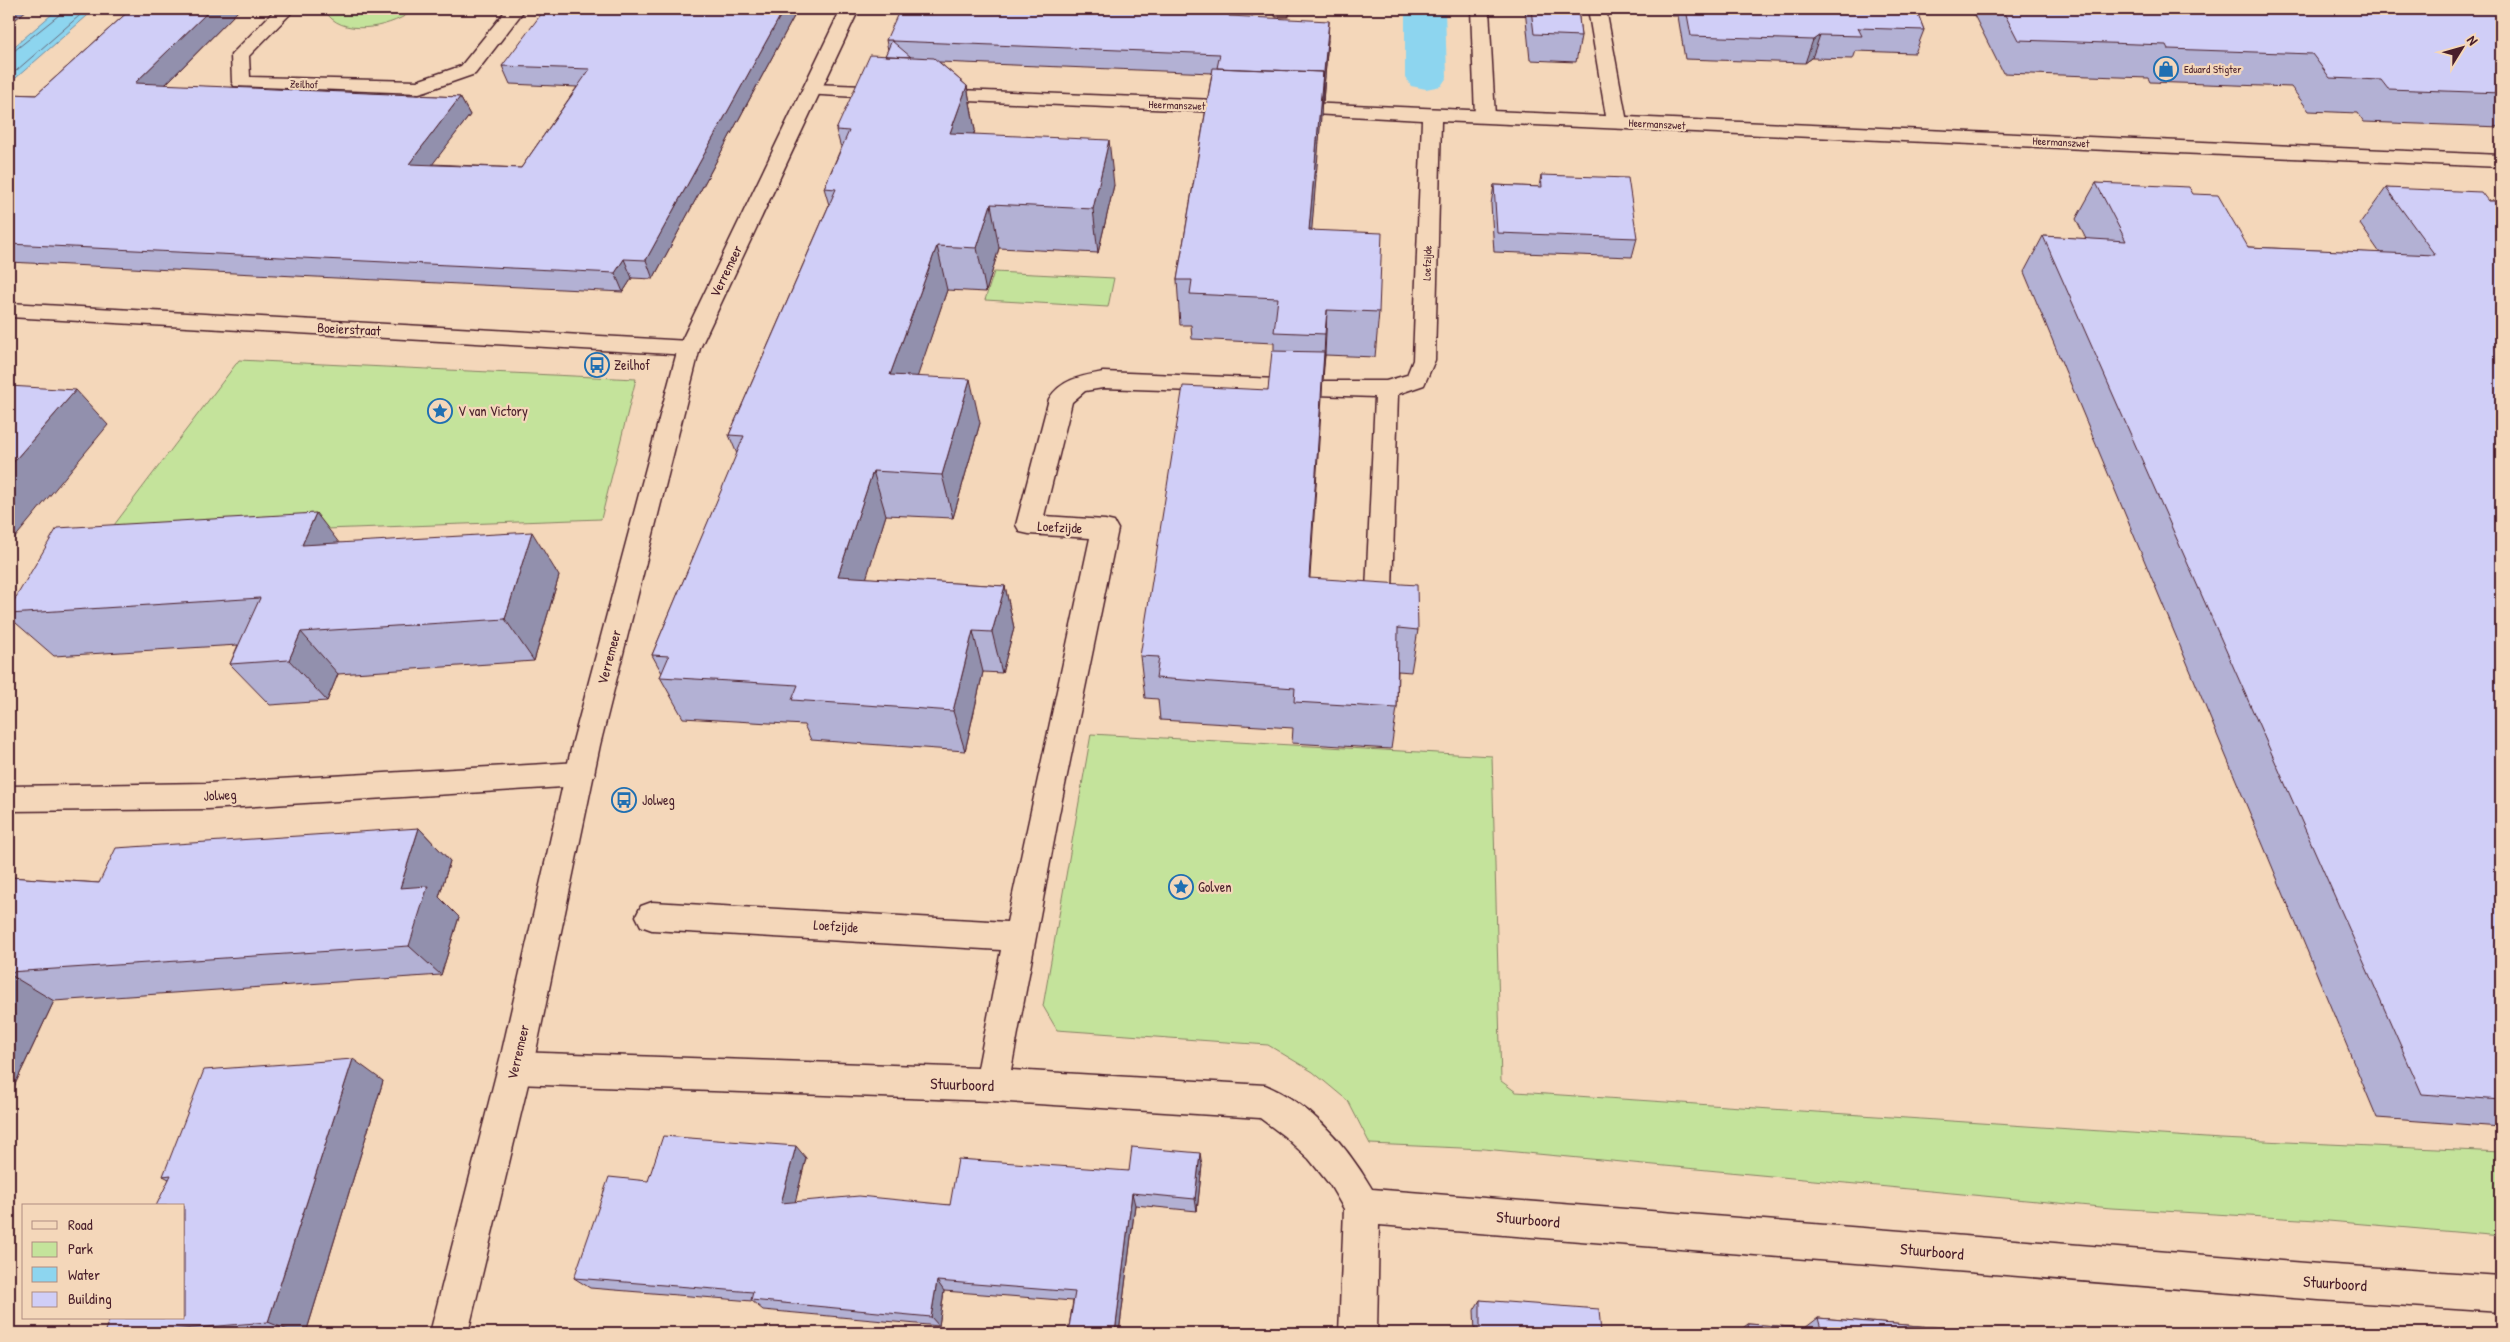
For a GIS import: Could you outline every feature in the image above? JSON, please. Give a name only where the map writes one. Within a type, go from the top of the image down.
[{"type":"street","name":"Zeilhof","points":[[286,9],[240,55],[241,82],[419,87],[468,70],[516,9]]},
{"type":"street","name":"Verremeer","points":[[449,1333],[515,1068],[563,842],[689,348],[850,9]]},
{"type":"street","points":[[1480,9],[1485,117]]},
{"type":"street","points":[[1597,9],[1616,122]]},
{"type":"street","name":"Heermanszwet","points":[[812,90],[1616,122],[2501,161]]},
{"type":"street","name":"Loefzijde","points":[[991,1085],[1105,529],[1029,525],[1061,399],[1078,385],[1103,380],[1325,389],[1387,389],[1416,380],[1424,360],[1432,115]]},
{"type":"street","name":"Boeierstraat","points":[[9,310],[689,348]]},
{"type":"street","points":[[1379,591],[1387,389]]},
{"type":"street","name":"Jolweg","points":[[9,799],[208,796],[580,774]]},
{"type":"street","name":"Loefzijde","points":[[652,916],[1020,938]]},
{"type":"street","name":"Stuurboord","points":[[515,1068],[991,1085],[1266,1102],[1292,1120],[1322,1146],[1343,1172],[1362,1206],[2290,1280],[2501,1294]]},
{"type":"street","points":[[1358,1333],[1362,1206]]},
{"type":"green space","points":[[329,9],[415,9],[396,20],[371,27],[359,28],[336,22],[328,15]]},
{"type":"green space","points":[[994,272],[1114,278],[1108,307],[985,300]]},
{"type":"green space","points":[[239,360],[636,379],[601,519],[105,537]]},
{"type":"green space","points":[[1091,734],[1492,756],[1501,1081],[1516,1092],[2221,1139],[2501,1152],[2501,1236],[2317,1220],[2111,1208],[1484,1149],[1370,1144],[1348,1101],[1313,1072],[1268,1045],[1057,1030],[1043,1006]]},
{"type":"water","points":[[58,9],[95,9],[9,84],[9,51]]},
{"type":"water","points":[[1419,9],[1442,9],[1443,72],[1418,75]]},
{"type":"building","points":[[131,9],[211,9],[135,83],[460,97],[409,164],[521,168],[590,69],[502,66],[545,9],[784,9],[646,260],[624,259],[615,273],[9,244],[9,94],[36,95]]},
{"type":"building","points":[[900,9],[1228,9],[1229,16],[1329,21],[1323,81],[1323,72],[1217,68],[1220,54],[892,41],[911,57],[885,56],[892,40],[886,40]]},
{"type":"building","points":[[1531,9],[1578,9],[1581,36],[1534,34]]},
{"type":"building","points":[[1686,9],[1916,9],[1924,30],[1858,28],[1862,36],[1820,35],[1813,40],[1691,36]]},
{"type":"building","points":[[2002,9],[2501,9],[2501,93],[2388,89],[2381,80],[2330,78],[2312,54],[2168,49],[2166,45],[2018,40]]},
{"type":"building","points":[[870,55],[934,58],[967,86],[950,133],[1109,140],[1093,209],[991,204],[977,248],[937,246],[890,375],[970,379],[942,475],[873,471],[838,576],[1005,586],[992,632],[973,631],[953,711],[792,700],[798,685],[660,677],[669,656],[652,655],[744,436],[729,435],[836,189],[824,188],[849,131],[836,130]]},
{"type":"building","points":[[1213,68],[1323,72],[1309,230],[1382,233],[1379,312],[1327,310],[1325,334],[1274,332],[1278,298],[1190,294],[1192,280],[1177,280]]},
{"type":"building","points":[[1541,175],[1628,178],[1637,238],[1497,233],[1494,185],[1542,187]]},
{"type":"building","points":[[2096,183],[2189,187],[2193,194],[2218,195],[2248,247],[2435,255],[2386,188],[2481,192],[2488,201],[2501,201],[2501,1100],[2422,1094],[2043,236],[2126,241]]},
{"type":"building","points":[[1272,351],[1324,352],[1309,578],[1417,585],[1418,630],[1398,628],[1397,708],[1294,702],[1295,688],[1156,678],[1159,657],[1140,656],[1183,386],[1268,390]]},
{"type":"building","points":[[9,386],[76,390],[9,467]]},
{"type":"building","points":[[316,513],[302,545],[532,532],[505,619],[301,632],[289,660],[230,664],[260,598],[9,614],[9,609],[57,528]]},
{"type":"building","points":[[419,828],[400,888],[428,886],[409,946],[9,972],[9,877],[99,883],[116,848]]},
{"type":"building","points":[[353,1059],[268,1322],[133,1333],[104,1333],[109,1320],[185,1320],[185,1204],[157,1204],[171,1175],[163,1176],[204,1070]]},
{"type":"building","points":[[663,1136],[796,1146],[781,1203],[859,1196],[950,1205],[958,1159],[1129,1171],[1132,1147],[1200,1153],[1195,1199],[1132,1193],[1115,1333],[1068,1333],[1075,1292],[937,1281],[931,1317],[751,1300],[753,1292],[574,1278],[609,1177],[648,1181]]},
{"type":"building","points":[[1480,1300],[1599,1309],[1601,1333],[1480,1333]]},
{"type":"building","points":[[1818,1318],[2008,1333],[1749,1333],[1748,1324],[1821,1329]]},
{"type":"waterway","points":[[1425,9],[1426,77]]},
{"type":"place","name":"Eduard Stigter","points":[[2166,69]]},
{"type":"place","name":"Zeilhof","points":[[597,365]]},
{"type":"place","name":"V van Victory","points":[[440,411]]},
{"type":"place","name":"Jolweg","points":[[624,800]]},
{"type":"place","name":"Golven","points":[[1181,887]]}]
